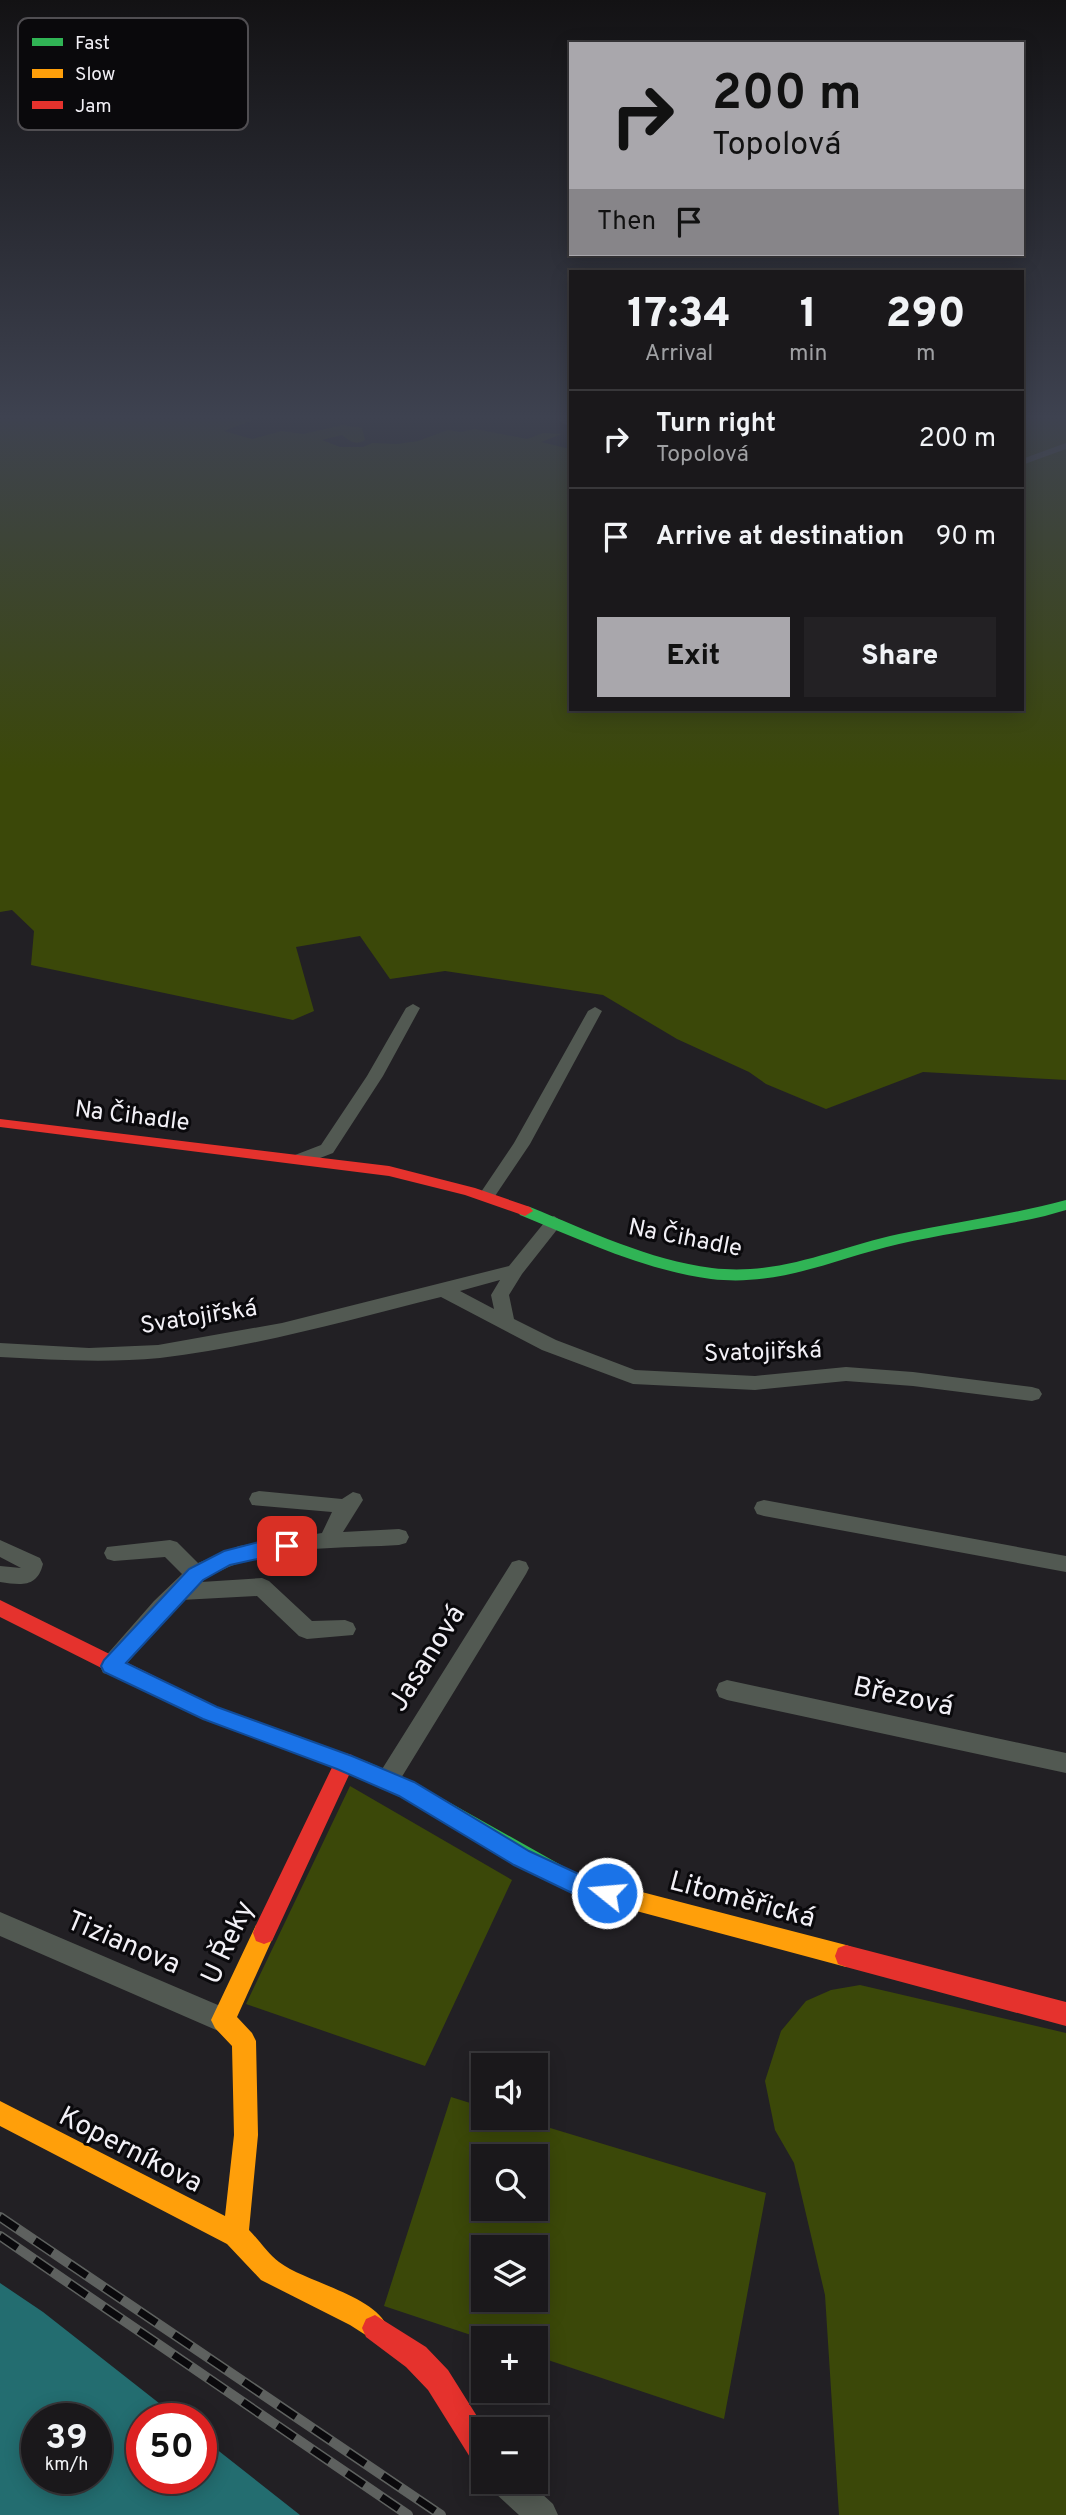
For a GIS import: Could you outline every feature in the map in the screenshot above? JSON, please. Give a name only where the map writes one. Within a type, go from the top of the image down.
[{"type":"street","points":[[301,1159],[327,1149],[375,1076],[413,1008]]},
{"type":"street","points":[[487,1195],[522,1144],[595,1011]]},
{"type":"street","name":"Na Čihadle","points":[[0,1123],[405,1174],[487,1195],[619,1251],[653,1261],[739,1275],[764,1275],[801,1268],[891,1240],[1019,1219],[1066,1205]]},
{"type":"street","points":[[506,1323],[500,1296],[515,1270],[554,1222]]},
{"type":"street","name":"Svatojiřská","points":[[0,1350],[117,1354],[161,1350],[265,1333],[515,1270]]},
{"type":"street","name":"Svatojiřská","points":[[443,1290],[549,1345],[633,1377],[755,1383],[846,1374],[913,1379],[1032,1394]]},
{"type":"street","points":[[259,1499],[350,1504],[328,1542]]},
{"type":"street","points":[[764,1508],[1066,1564]]},
{"type":"street","points":[[111,1666],[196,1574],[224,1559],[263,1549],[399,1537]]},
{"type":"street","points":[[0,1548],[33,1564],[31,1571],[24,1577],[0,1574]]},
{"type":"street","points":[[114,1553],[170,1548],[196,1574]]},
{"type":"street","name":"Jasanová","points":[[387,1781],[519,1568]]},
{"type":"street","points":[[178,1592],[262,1587],[307,1630],[345,1629]]},
{"type":"street","name":"Litoměřická","points":[[0,1608],[111,1666],[210,1713],[345,1762],[407,1789],[522,1858],[580,1886],[1066,2014]]},
{"type":"street","name":"Březová","points":[[727,1690],[1066,1763]]},
{"type":"street","name":"U Řeky","points":[[236,2235],[246,2135],[244,2041],[223,2020],[345,1762]]},
{"type":"street","name":"Tizianova","points":[[0,1924],[223,2020]]},
{"type":"street","name":"Koperníkova","points":[[0,2113],[236,2235],[270,2271],[359,2316],[416,2357],[438,2380],[471,2433]]},
{"type":"street","points":[[519,2494],[542,2515]]},
{"type":"green space","points":[[0,537],[569,537],[569,711],[1024,711],[1024,537],[1066,537],[1066,1080],[923,1072],[826,1109],[766,1084],[749,1072],[677,1039],[603,995],[445,971],[390,979],[360,936],[296,947],[314,1011],[293,1020],[31,965],[34,931],[12,910],[0,912]]},
{"type":"green space","points":[[350,1786],[512,1880],[425,2066],[246,2004]]},
{"type":"green space","points":[[860,1985],[1066,2033],[1066,2515],[839,2515],[825,2295],[794,2163],[775,2130],[765,2081],[781,2031],[806,2001],[831,1990]]},
{"type":"green space","points":[[451,2097],[471,2103],[471,2130],[548,2130],[548,2127],[766,2193],[724,2419],[548,2360],[548,2326],[471,2326],[471,2335],[384,2306]]},
{"type":"water","points":[[0,2283],[43,2312],[159,2403],[126,2403],[126,2494],[217,2494],[217,2450],[300,2515],[0,2515]]},
{"type":"railway","points":[[0,2217],[441,2515]]},
{"type":"railway","points":[[0,2236],[408,2515]]},
{"type":"traffic: fast","points":[[525,1211],[647,1258],[711,1273],[744,1275],[792,1270],[899,1239],[1004,1220],[1066,1205]]},
{"type":"traffic: fast","points":[[282,1739],[360,1768],[406,1789],[560,1876]]},
{"type":"traffic: slow","points":[[560,1876],[580,1886],[846,1956]]},
{"type":"traffic: slow","points":[[236,2235],[246,2135],[244,2041],[223,2020],[264,1933]]},
{"type":"traffic: slow","points":[[0,2113],[236,2235],[270,2271],[359,2316],[375,2328]]},
{"type":"traffic: jam","points":[[0,1123],[389,1171],[470,1191],[525,1211]]},
{"type":"traffic: jam","points":[[0,1608],[210,1713],[282,1739]]},
{"type":"traffic: jam","points":[[264,1933],[345,1762]]},
{"type":"traffic: jam","points":[[846,1956],[1066,2014]]},
{"type":"traffic: jam","points":[[375,2328],[416,2357],[438,2380],[471,2433]]},
{"type":"route","points":[[287,1546],[224,1559],[196,1574],[111,1666],[210,1713],[345,1762],[407,1789],[522,1858],[580,1886],[607,1893]]}]
